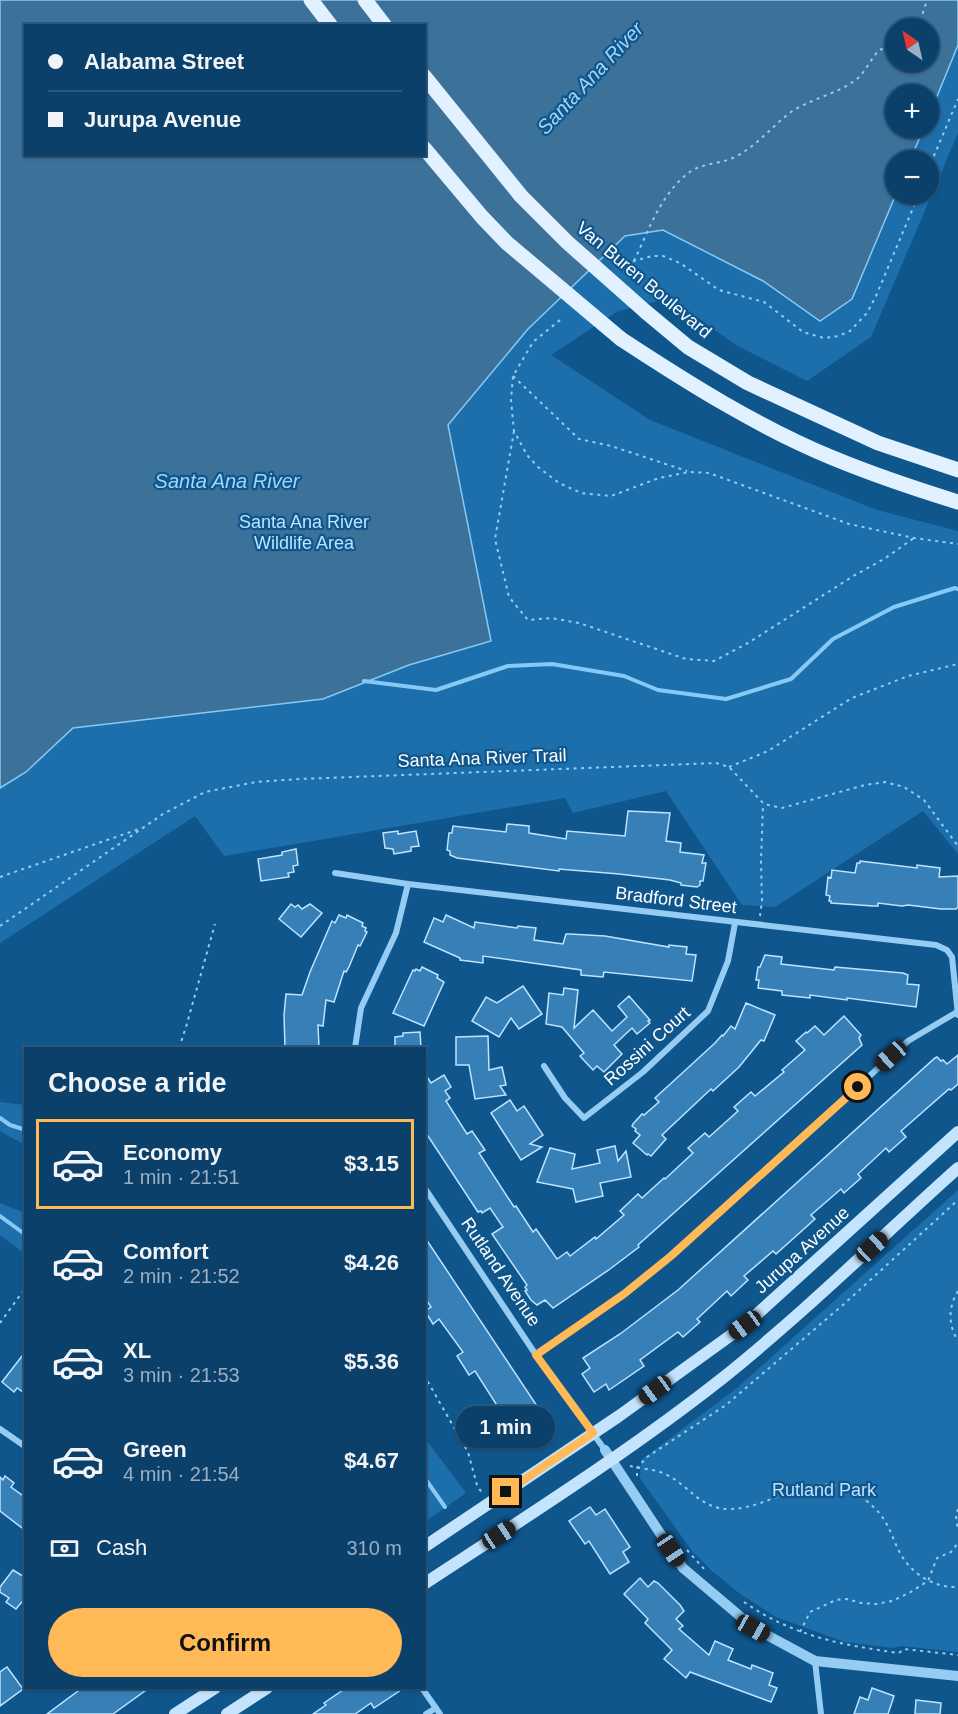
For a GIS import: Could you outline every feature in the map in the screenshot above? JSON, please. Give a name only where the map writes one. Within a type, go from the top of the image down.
[{"type":"main road","points":[[312,0],[330,24]]},
{"type":"main road","points":[[365,0],[383,24]]},
{"type":"main road","name":"Van Buren Boulevard","points":[[426,78],[521,196],[567,242],[688,347],[748,383],[795,406],[878,443],[958,470]]},
{"type":"main road","points":[[426,150],[507,243],[621,339],[717,399],[775,430],[842,461],[906,486],[958,502]]},
{"type":"main road","name":"Jurupa Avenue","points":[[426,1546],[620,1416],[751,1320],[958,1132]]},
{"type":"main road","points":[[426,1583],[724,1376],[820,1295],[958,1168]]},
{"type":"main road","points":[[175,1714],[213,1689]]},
{"type":"main road","points":[[227,1714],[265,1689]]},
{"type":"street","name":"Bradford Street","points":[[335,873],[408,884],[936,945],[947,950],[952,957],[957,1013]]},
{"type":"street","points":[[355,1047],[361,1008],[396,933],[408,884]]},
{"type":"street","name":"Rossini Court","points":[[544,1066],[565,1098],[584,1118],[610,1099],[643,1072],[708,1011],[728,961],[735,923]]},
{"type":"street","points":[[536,1355],[624,1294],[671,1256],[908,1041],[957,1013]]},
{"type":"street","name":"Rutland Avenue","points":[[426,1190],[536,1355],[593,1433],[683,1568],[753,1628],[815,1661],[958,1676]]},
{"type":"street","points":[[0,1429],[24,1446]]},
{"type":"street","points":[[815,1661],[821,1714]]},
{"type":"street","points":[[423,1689],[440,1714]]},
{"type":"street","points":[[426,1714],[436,1708]]},
{"type":"path","points":[[921,18],[927,0]]},
{"type":"path","points":[[627,266],[633,261],[657,213],[686,174],[700,166],[735,158],[757,144],[787,115],[804,104],[829,94],[858,78],[879,50],[885,49]]},
{"type":"path","points":[[936,150],[958,99]]},
{"type":"path","points":[[633,261],[652,256],[663,256],[680,263],[719,290],[764,302],[803,332],[824,338],[839,336],[850,331],[867,313],[915,204]]},
{"type":"path","points":[[560,320],[533,342],[513,376],[511,400],[514,431],[495,539],[509,597],[528,620],[551,618],[579,623],[686,659],[714,661],[748,643],[914,538]]},
{"type":"path","points":[[513,376],[579,439],[612,446],[689,472]]},
{"type":"path","points":[[514,431],[527,455],[538,467],[559,483],[581,494],[611,496],[659,478],[689,472],[709,472],[849,524],[914,538],[958,544]]},
{"type":"path","points":[[958,664],[908,676],[852,698],[768,751],[729,767],[764,804],[782,808],[865,785],[885,782],[904,787],[924,800],[958,846]]},
{"type":"path","name":"Santa Ana River Trail","points":[[0,926],[163,813],[205,792],[256,782],[346,777],[716,763],[729,767]]},
{"type":"path","points":[[759,925],[762,901],[761,861],[764,804]]},
{"type":"path","points":[[0,877],[144,827]]},
{"type":"path","points":[[179,1047],[215,924]]},
{"type":"path","points":[[637,1476],[637,1468],[647,1457],[726,1405],[776,1364],[958,1200]]},
{"type":"path","points":[[0,1323],[24,1290]]},
{"type":"path","points":[[958,1291],[953,1299],[949,1316],[951,1329],[958,1341]]},
{"type":"path","points":[[426,1379],[468,1452],[477,1485],[489,1504]]},
{"type":"path","points":[[637,1468],[662,1472],[706,1504],[721,1508],[747,1506],[809,1486],[827,1485],[847,1489],[862,1497],[880,1515],[900,1552],[920,1577],[928,1581],[958,1587]]},
{"type":"path","points":[[958,1509],[956,1516],[958,1531]]},
{"type":"path","points":[[800,1632],[810,1612],[836,1600],[848,1599],[876,1604],[909,1593],[928,1581],[938,1558],[951,1552],[958,1543]]},
{"type":"path","points":[[684,1546],[709,1574]]},
{"type":"path","points":[[742,1601],[758,1612],[800,1632],[848,1646],[899,1653],[904,1649],[958,1655]]},
{"type":"green space","name":"Santa Ana River Wildlife Area","points":[[0,0],[958,0],[958,133],[939,178],[939,150],[885,150],[885,204],[928,204],[871,337],[807,381],[736,345],[670,298],[618,311],[551,355],[650,420],[877,510],[958,531],[958,854],[923,811],[775,907],[742,905],[666,791],[573,813],[565,798],[224,856],[195,816],[0,943]]},
{"type":"green space","points":[[0,1102],[24,1105],[24,1144],[0,1131]]},
{"type":"green space","name":"Rutland Park","points":[[958,1190],[958,1652],[902,1646],[892,1648],[845,1642],[776,1617],[739,1593],[712,1571],[692,1551],[640,1478],[641,1460],[737,1388]]},
{"type":"green space","points":[[0,1203],[24,1213],[24,1253],[0,1235]]},
{"type":"green space","points":[[426,1440],[466,1493],[426,1521]]},
{"type":"water","name":"Santa Ana River","points":[[0,0],[958,0],[958,45],[939,92],[939,84],[885,84],[885,138],[920,138],[914,150],[885,150],[885,204],[892,204],[852,299],[820,321],[763,281],[663,230],[625,236],[528,329],[448,425],[491,641],[409,665],[323,699],[73,728],[26,772],[0,788]]},
{"type":"building","points":[[628,811],[670,813],[666,841],[681,843],[680,852],[704,855],[702,863],[706,863],[703,881],[700,881],[700,885],[697,887],[681,885],[681,883],[670,880],[559,869],[559,871],[457,858],[450,855],[450,851],[447,850],[449,833],[452,833],[453,826],[506,832],[507,824],[529,826],[529,833],[566,839],[567,831],[625,836]]},
{"type":"building","points":[[398,831],[398,834],[416,831],[419,846],[411,847],[411,851],[394,854],[393,849],[385,848],[383,833]]},
{"type":"building","points":[[296,849],[298,865],[293,866],[294,872],[288,873],[289,877],[261,881],[258,859],[282,855],[282,852]]},
{"type":"building","points":[[860,861],[917,868],[917,865],[940,868],[939,877],[958,876],[958,907],[941,909],[878,903],[878,906],[831,903],[830,896],[826,895],[828,877],[831,878],[832,870],[855,873],[857,863]]},
{"type":"building","points":[[291,904],[295,907],[298,905],[302,909],[310,904],[322,913],[301,937],[279,919]]},
{"type":"building","points":[[339,915],[346,918],[347,915],[363,923],[362,926],[367,932],[360,946],[358,945],[349,967],[346,972],[344,971],[334,1002],[326,1000],[323,1026],[318,1025],[319,1047],[285,1047],[286,994],[302,995],[332,921],[335,923]]},
{"type":"building","points":[[446,915],[474,928],[475,922],[517,928],[518,926],[536,928],[534,940],[563,944],[566,934],[570,934],[605,936],[669,947],[669,945],[687,947],[686,954],[696,955],[692,981],[604,972],[603,977],[581,975],[581,970],[483,956],[483,963],[460,960],[424,942],[434,918],[443,922]]},
{"type":"building","points":[[765,955],[782,957],[781,964],[834,970],[835,967],[903,973],[908,975],[907,984],[919,985],[916,1007],[847,998],[847,1000],[810,995],[810,998],[782,995],[782,991],[758,988],[759,980],[756,980],[758,967]]},
{"type":"building","points":[[422,967],[438,975],[437,978],[444,982],[424,1026],[393,1013],[413,970],[420,971]]},
{"type":"building","points":[[523,986],[542,1014],[519,1029],[511,1018],[499,1037],[472,1021],[486,997],[497,1003]]},
{"type":"building","points":[[564,988],[578,990],[574,1028],[593,1010],[612,1031],[627,1017],[618,1006],[629,996],[650,1020],[648,1021],[650,1023],[637,1034],[632,1028],[614,1045],[622,1054],[604,1072],[597,1066],[593,1070],[580,1056],[584,1053],[562,1027],[546,1024],[549,993],[563,995]]},
{"type":"building","points":[[746,1003],[775,1015],[764,1041],[761,1040],[739,1067],[713,1091],[711,1089],[662,1135],[666,1139],[651,1156],[647,1155],[633,1143],[640,1135],[635,1131],[633,1124],[642,1114],[644,1115],[659,1102],[655,1098],[731,1026],[735,1029]]},
{"type":"building","points":[[844,1016],[861,1035],[859,1038],[862,1045],[638,1245],[639,1247],[553,1308],[545,1300],[537,1305],[531,1300],[525,1291],[527,1285],[492,1234],[503,1227],[490,1208],[482,1213],[478,1212],[426,1133],[426,1075],[431,1083],[444,1075],[451,1087],[445,1091],[450,1098],[446,1101],[467,1134],[472,1131],[485,1150],[479,1153],[514,1207],[516,1206],[533,1232],[536,1229],[557,1259],[567,1252],[570,1256],[595,1237],[596,1239],[624,1215],[620,1211],[638,1194],[642,1198],[665,1179],[693,1153],[688,1148],[705,1133],[709,1137],[738,1111],[734,1107],[751,1092],[755,1096],[784,1072],[782,1070],[805,1050],[796,1041],[806,1032],[815,1026],[824,1035]]},
{"type":"building","points":[[420,1032],[421,1047],[395,1047],[395,1037],[403,1036],[403,1033]]},
{"type":"building","points":[[488,1036],[489,1070],[502,1067],[506,1085],[500,1086],[506,1095],[475,1099],[469,1065],[456,1065],[456,1037]]},
{"type":"building","points":[[958,1055],[958,1084],[951,1090],[949,1089],[901,1131],[906,1137],[889,1152],[886,1148],[858,1174],[861,1178],[844,1193],[841,1189],[811,1215],[815,1219],[776,1254],[773,1251],[744,1276],[748,1280],[731,1296],[727,1291],[697,1319],[700,1322],[683,1337],[678,1332],[640,1360],[644,1366],[609,1390],[606,1384],[594,1392],[582,1374],[590,1368],[583,1358],[620,1334],[678,1290],[935,1058],[947,1064]]},
{"type":"building","points":[[510,1100],[517,1111],[524,1106],[543,1135],[530,1144],[542,1147],[521,1160],[491,1113]]},
{"type":"building","points":[[615,1146],[618,1161],[626,1151],[631,1177],[600,1183],[603,1196],[576,1202],[573,1189],[537,1182],[550,1148],[575,1154],[572,1169],[600,1163],[597,1150]]},
{"type":"building","points":[[426,1239],[547,1421],[538,1429],[543,1437],[525,1449],[475,1371],[469,1375],[457,1356],[463,1352],[439,1319],[433,1324],[426,1313],[431,1307],[426,1299]]},
{"type":"building","points":[[24,1354],[24,1393],[17,1388],[14,1392],[2,1382]]},
{"type":"building","points":[[5,1476],[14,1483],[11,1487],[24,1497],[24,1529],[0,1511],[0,1477],[3,1480]]},
{"type":"building","points":[[590,1507],[596,1515],[605,1509],[630,1547],[623,1552],[629,1562],[610,1574],[589,1541],[585,1544],[569,1521]]},
{"type":"building","points":[[13,1570],[24,1577],[24,1599],[16,1609],[6,1602],[9,1598],[0,1592],[0,1587]]},
{"type":"building","points":[[640,1578],[648,1587],[654,1581],[658,1583],[680,1605],[684,1611],[676,1619],[683,1626],[679,1629],[709,1655],[715,1641],[733,1649],[728,1660],[751,1669],[752,1665],[773,1673],[769,1685],[777,1688],[771,1702],[690,1672],[686,1678],[664,1659],[672,1650],[645,1623],[648,1619],[624,1594]]},
{"type":"building","points":[[7,1667],[23,1689],[0,1706],[0,1672]]},
{"type":"building","points":[[872,1688],[894,1696],[888,1714],[854,1714],[860,1697],[868,1700]]},
{"type":"building","points":[[81,1689],[148,1689],[113,1714],[47,1714]]},
{"type":"building","points":[[345,1689],[402,1689],[374,1708],[371,1703],[355,1714],[313,1714],[326,1705],[324,1703]]},
{"type":"building","points":[[916,1700],[941,1703],[940,1714],[915,1714]]},
{"type":"waterway","points":[[364,681],[436,690],[508,666],[552,664],[624,676],[658,690],[726,699],[791,679],[833,639],[894,607],[958,589]]},
{"type":"waterway","points":[[0,1118],[10,1125],[24,1129]]},
{"type":"waterway","points":[[0,1216],[24,1234]]},
{"type":"waterway","points":[[426,1480],[445,1507]]},
{"type":"route","points":[[506,1492],[593,1433],[536,1355],[624,1294],[671,1256],[858,1087]]}]
